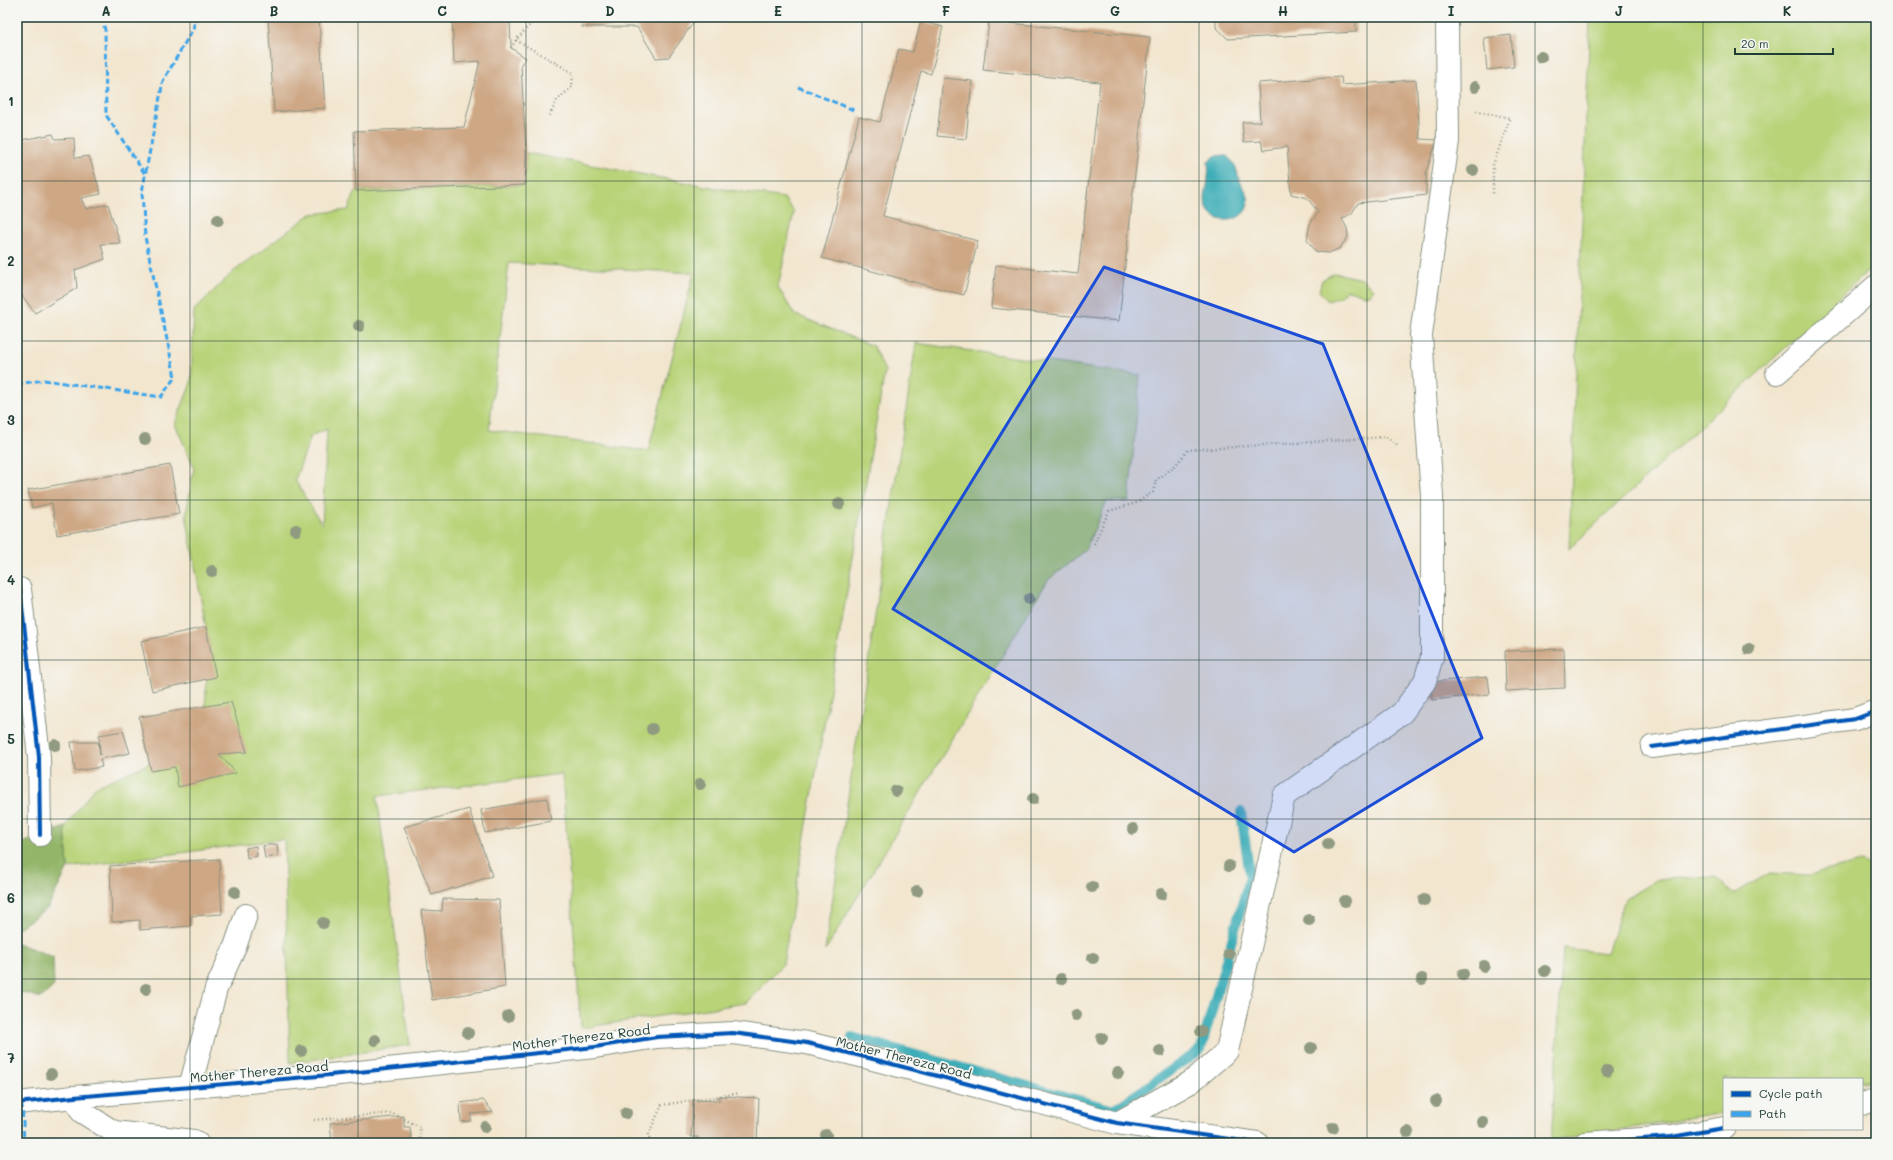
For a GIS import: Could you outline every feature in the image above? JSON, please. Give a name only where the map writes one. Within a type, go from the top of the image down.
[{"type":"street","points":[[1118,1123],[1191,1082],[1227,1051],[1284,796],[1402,713],[1425,681],[1432,658],[1432,496],[1421,335],[1448,141],[1447,17]]},
{"type":"street","points":[[1777,373],[1876,286]]},
{"type":"street","points":[[20,589],[39,758],[40,835]]},
{"type":"street","points":[[1652,747],[1855,719],[1876,711]]},
{"type":"street","points":[[190,1087],[216,989],[235,947],[246,915]]},
{"type":"street","name":"Mother Thereza Road","points":[[17,1103],[330,1075],[595,1047],[657,1037],[733,1033],[830,1049],[1118,1123],[1257,1143]]},
{"type":"street","points":[[74,1097],[82,1112],[114,1132],[194,1141],[197,1143]]},
{"type":"street","points":[[1863,1104],[1876,1100]]},
{"type":"street","points":[[1585,1143],[1670,1137],[1723,1128]]},
{"type":"path","points":[[511,48],[516,40],[537,17]]},
{"type":"path","points":[[516,40],[573,73],[572,87],[557,100],[549,117]]},
{"type":"path","points":[[1448,105],[1510,118],[1493,165],[1493,195]]},
{"type":"path","points":[[1094,544],[1109,511],[1136,503],[1153,492],[1156,480],[1174,467],[1188,450],[1386,437]]},
{"type":"path","points":[[650,1143],[649,1133],[662,1105],[740,1093]]},
{"type":"path","points":[[314,1120],[392,1113],[420,1127],[420,1143]]},
{"type":"highlighted area","points":[[1104,267],[1323,344],[1482,738],[1294,852],[893,609]]},
{"type":"green space","points":[[1590,17],[1874,17],[1871,268],[1569,549]]},
{"type":"green space","points":[[526,153],[716,188],[784,198],[794,212],[778,287],[794,314],[873,346],[885,371],[783,964],[746,1003],[581,1028],[562,774],[377,796],[410,1045],[290,1063],[284,839],[68,868],[65,827],[95,787],[157,760],[205,714],[208,639],[186,515],[194,467],[175,424],[191,383],[194,310],[233,272],[311,214],[348,210],[356,191],[525,185]],"holes":[[[509,263],[694,273],[648,451],[489,430]],[[327,430],[322,525],[295,480],[311,436]]]},
{"type":"green space","points":[[1334,273],[1362,279],[1373,289],[1370,295],[1364,295],[1347,290],[1339,297],[1328,301],[1319,291],[1322,280]]},
{"type":"green space","points":[[916,343],[1140,375],[1129,501],[1107,501],[1085,550],[1048,580],[825,951]]},
{"type":"green space","points":[[65,827],[68,868],[47,909],[17,929],[17,845]]},
{"type":"green space","points":[[1860,862],[1876,867],[1876,1079],[1863,1082],[1863,1078],[1723,1078],[1723,1113],[1551,1141],[1563,948],[1607,953],[1625,899],[1658,879],[1715,877],[1733,894],[1770,873],[1810,875]]},
{"type":"green space","points":[[17,943],[53,957],[54,986],[41,998],[17,991]]},
{"type":"water","points":[[1226,155],[1236,167],[1241,183],[1247,192],[1248,205],[1245,212],[1239,217],[1225,220],[1218,219],[1212,215],[1207,208],[1205,197],[1208,181],[1208,162],[1215,156]]},
{"type":"building","points":[[268,17],[319,17],[325,108],[274,112]]},
{"type":"building","points":[[452,17],[510,17],[511,48],[526,58],[521,64],[526,153],[525,185],[356,191],[354,131],[464,127],[480,61],[454,63]]},
{"type":"building","points":[[582,17],[731,17],[731,19],[695,20],[669,57],[656,58],[637,27],[582,27]]},
{"type":"building","points":[[1216,17],[1363,17],[1363,19],[1356,19],[1356,32],[1228,39],[1216,27]]},
{"type":"building","points":[[921,21],[943,27],[931,74],[921,71],[883,216],[978,241],[964,295],[822,258],[859,117],[880,122],[899,49],[913,52]]},
{"type":"building","points":[[989,21],[1150,37],[1119,321],[991,308],[996,265],[1078,274],[1100,82],[983,70]]},
{"type":"building","points":[[1511,35],[1514,67],[1487,70],[1484,38]]},
{"type":"building","points":[[1341,77],[1342,85],[1416,80],[1420,139],[1437,140],[1426,172],[1426,195],[1358,203],[1352,213],[1342,219],[1347,228],[1348,237],[1340,248],[1329,253],[1316,252],[1307,240],[1310,224],[1318,212],[1307,198],[1291,194],[1287,147],[1264,150],[1261,141],[1244,142],[1242,122],[1260,122],[1258,83]]},
{"type":"building","points":[[943,78],[972,81],[966,139],[937,136]]},
{"type":"building","points":[[53,134],[55,139],[74,138],[75,158],[89,156],[101,194],[81,198],[86,209],[108,204],[120,243],[101,244],[105,259],[75,270],[77,288],[35,313],[17,289],[17,141]]},
{"type":"building","points":[[170,465],[179,514],[57,535],[52,503],[32,508],[28,490]]},
{"type":"building","points":[[206,627],[216,677],[152,691],[141,641]]},
{"type":"building","points":[[1564,649],[1565,688],[1506,691],[1505,651]]},
{"type":"building","points":[[1488,677],[1490,694],[1432,700],[1431,682]]},
{"type":"building","points":[[231,702],[247,752],[219,754],[236,773],[178,787],[175,767],[151,771],[139,717]]},
{"type":"building","points":[[123,731],[130,753],[100,759],[102,767],[75,771],[71,742],[98,742],[100,755],[99,735]]},
{"type":"building","points":[[547,798],[551,821],[485,833],[481,810]]},
{"type":"building","points":[[469,809],[492,876],[432,895],[404,827]]},
{"type":"building","points":[[277,844],[278,856],[265,858],[263,846]]},
{"type":"building","points":[[256,846],[257,856],[247,858],[246,848]]},
{"type":"building","points":[[219,859],[222,914],[191,916],[191,926],[140,930],[140,920],[112,922],[110,866]]},
{"type":"building","points":[[443,899],[499,900],[505,987],[432,1000],[421,910],[442,911]]},
{"type":"building","points":[[719,1096],[759,1098],[757,1143],[698,1143],[698,1137],[691,1137],[693,1100],[719,1101]]},
{"type":"building","points":[[483,1100],[493,1112],[471,1114],[471,1121],[461,1122],[460,1103]]},
{"type":"building","points":[[404,1116],[404,1127],[410,1127],[412,1143],[332,1143],[330,1123]]},
{"type":"waterway","points":[[852,1037],[1114,1110],[1201,1049],[1250,876],[1241,812]]},
{"type":"marked path","points":[[102,17],[105,30],[106,115],[145,174]]},
{"type":"marked path","points":[[17,384],[44,380],[161,397],[175,377],[145,237],[142,192],[163,81],[193,29],[196,17]]},
{"type":"marked path","points":[[798,87],[856,111]]},
{"type":"marked path","points":[[17,573],[20,589]]},
{"type":"marked path","points":[[22,1103],[24,1143]]},
{"type":"cycle path","points":[[20,589],[39,757],[40,835]]},
{"type":"cycle path","points":[[1652,747],[1855,719],[1876,711]]},
{"type":"cycle path","points":[[17,1103],[330,1075],[595,1047],[657,1037],[733,1033],[807,1043],[1117,1123],[1257,1143]]},
{"type":"cycle path","points":[[1585,1143],[1671,1137],[1723,1128]]}]
